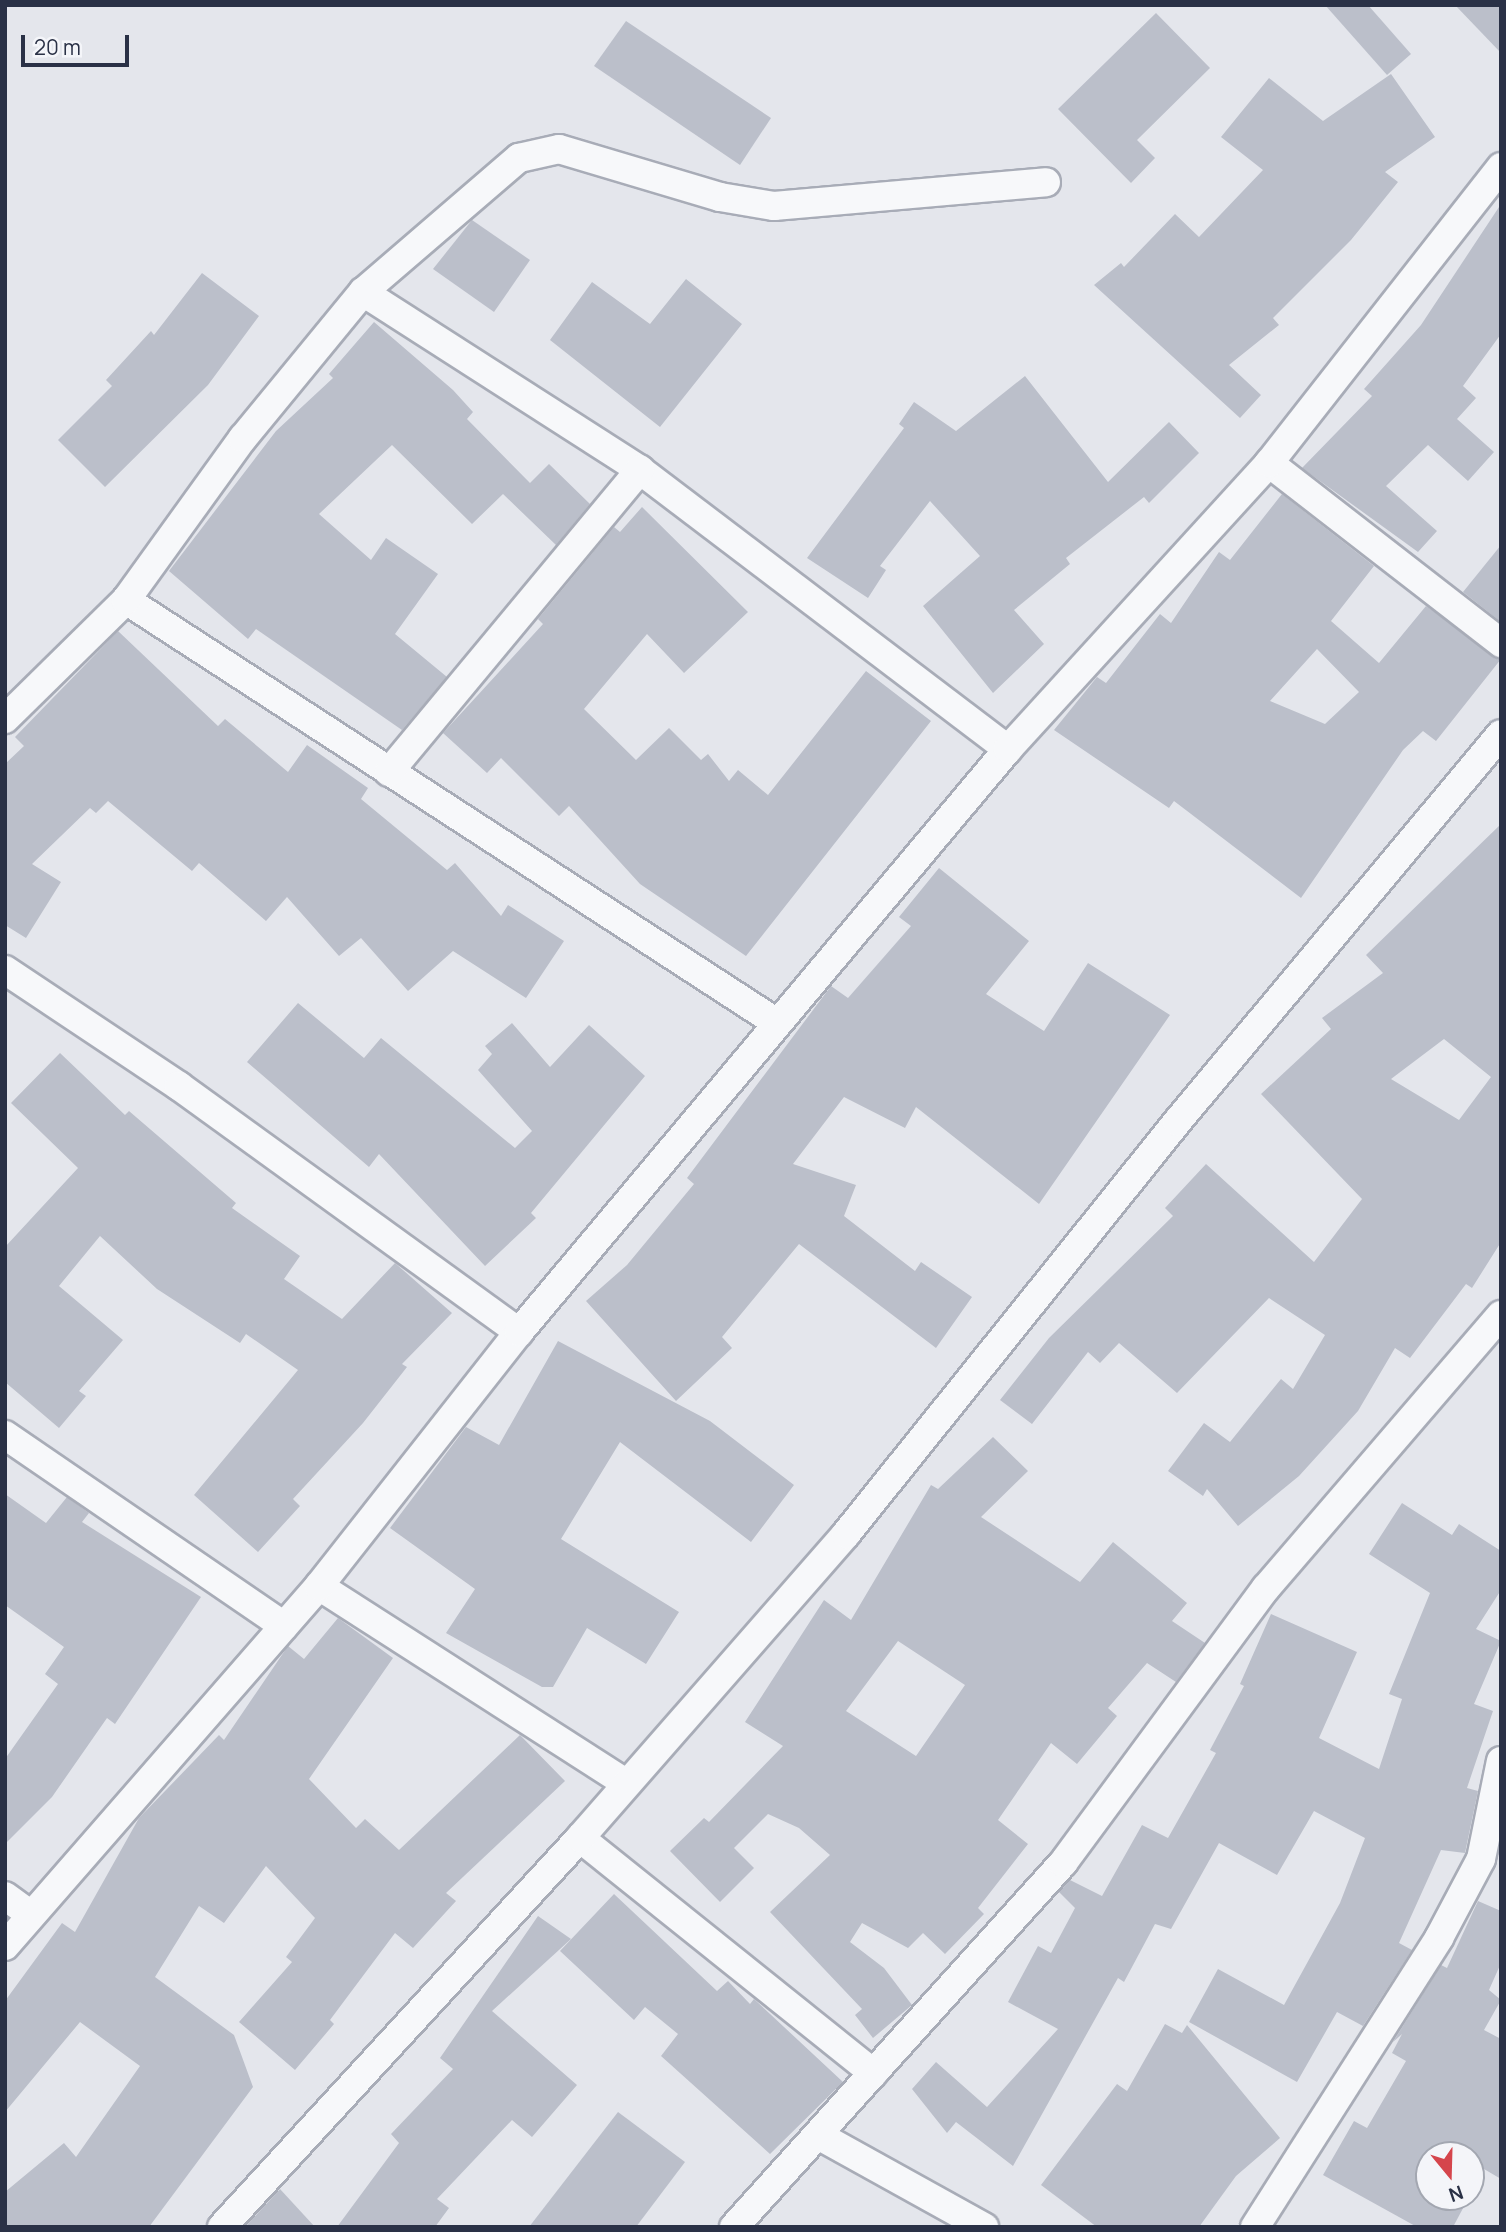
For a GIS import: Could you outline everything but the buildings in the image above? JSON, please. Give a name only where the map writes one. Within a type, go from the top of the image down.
[{"type":"street","points":[[5,719],[126,600],[243,438],[363,292],[519,158],[559,149],[720,197],[774,206],[1046,182]]},
{"type":"street","points":[[5,1946],[30,1914],[319,1586],[519,1332],[1008,749],[1269,463],[1501,166]]},
{"type":"street","points":[[363,292],[640,470],[1008,749]]},
{"type":"street","points":[[1269,463],[1501,643]]},
{"type":"street","points":[[389,772],[640,470]]},
{"type":"street","points":[[126,600],[777,1023]]},
{"type":"street","points":[[222,2227],[580,1838],[624,1782],[846,1534],[1177,1122],[1501,734]]},
{"type":"street","points":[[5,970],[179,1086],[519,1332]]},
{"type":"street","points":[[734,2227],[1063,1863],[1266,1588],[1501,1315]]},
{"type":"street","points":[[5,1435],[284,1626]]},
{"type":"street","points":[[319,1586],[624,1782]]},
{"type":"street","points":[[1255,2227],[1438,1938],[1481,1859],[1501,1761]]},
{"type":"street","points":[[580,1838],[873,2073]]},
{"type":"street","points":[[5,1896],[30,1914]]},
{"type":"street","points":[[818,2135],[984,2227]]}]
